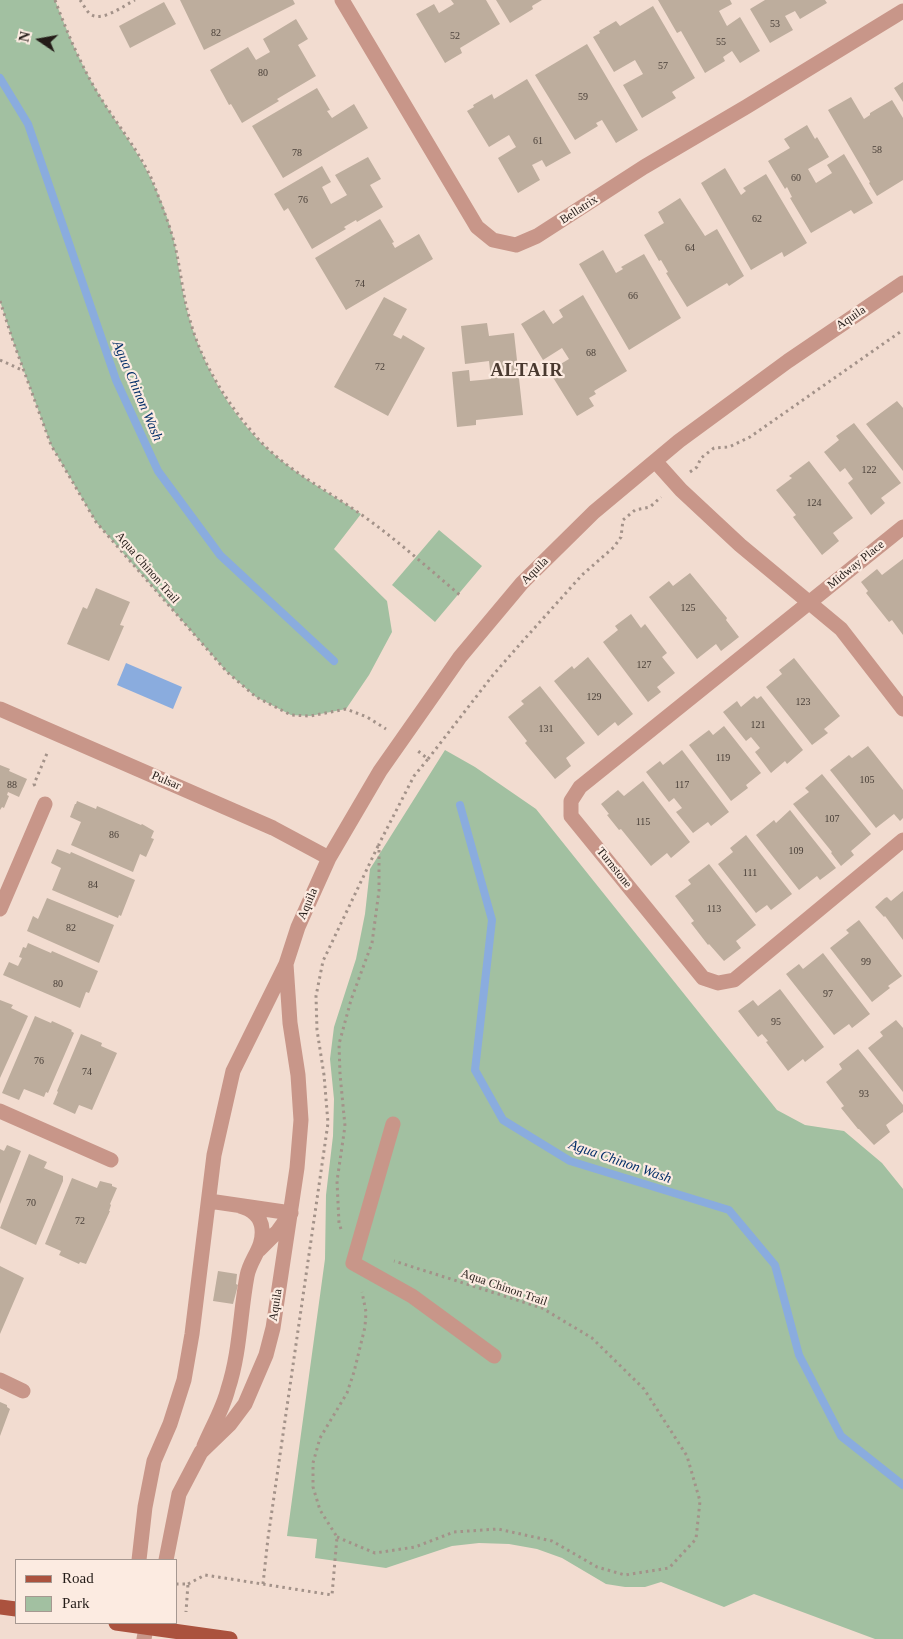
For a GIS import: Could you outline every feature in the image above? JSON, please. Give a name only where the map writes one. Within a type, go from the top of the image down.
[{"type":"main road","points":[[0,1607],[15,1609]]},
{"type":"main road","points":[[122,1624],[230,1639]]},
{"type":"street","name":"Bellatrix","points":[[342,0],[477,227],[493,240],[516,245],[537,236],[644,167],[903,11]]},
{"type":"street","name":"Aquila","points":[[139,1559],[145,1507],[154,1461],[170,1424],[184,1380],[192,1334],[214,1155],[233,1071],[286,964],[298,927],[329,858],[380,771],[460,657],[522,583],[594,512],[655,461],[788,361],[903,283]]},
{"type":"street","points":[[655,461],[676,484],[740,545],[841,630],[903,709]]},
{"type":"street","name":"Midway Place","points":[[808,602],[903,527]]},
{"type":"street","name":"Turnstone","points":[[808,602],[580,787],[571,801],[571,816],[703,978],[718,984],[734,980],[903,840]]},
{"type":"street","name":"Pulsar","points":[[0,709],[273,828],[329,858]]},
{"type":"street","points":[[0,909],[45,804]]},
{"type":"street","name":"Aquila","points":[[166,1559],[179,1494],[201,1452],[230,1424],[245,1404],[266,1356],[273,1328],[291,1213],[301,1120],[298,1075],[290,1023],[286,964]]},
{"type":"street","points":[[0,1111],[111,1160]]},
{"type":"street","points":[[393,1124],[353,1263],[412,1296],[494,1356]]},
{"type":"street","points":[[209,1201],[291,1213],[278,1231],[259,1250]]},
{"type":"street","points":[[201,1452],[228,1390],[237,1351],[248,1273],[262,1243],[262,1226],[254,1212],[240,1206]]},
{"type":"street","points":[[0,1380],[23,1391]]},
{"type":"path","points":[[55,0],[81,63],[152,180],[176,249],[182,291],[193,329],[204,358],[232,406],[254,435],[276,456],[388,535],[461,596]]},
{"type":"path","points":[[80,0],[89,13],[94,17],[102,18],[135,0]]},
{"type":"path","name":"Aqua Chinon Trail","points":[[0,301],[51,445],[96,522],[227,672],[256,697],[291,715],[310,716],[346,709],[367,717],[387,729]]},
{"type":"path","points":[[178,1584],[188,1584],[205,1575],[332,1595],[338,1537],[320,1510],[313,1487],[313,1463],[320,1438],[347,1393],[365,1327],[366,1312],[353,1263],[339,1223],[337,1180],[345,1126],[340,1074],[340,1044],[352,1000],[372,942],[379,891],[379,844],[414,776],[493,675],[582,576],[614,547],[621,538],[623,520],[635,510],[650,506],[697,466],[701,458],[714,448],[729,447],[750,437],[903,330]]},
{"type":"path","points":[[0,360],[24,371]]},
{"type":"path","points":[[45,804],[34,784],[55,733]]},
{"type":"path","points":[[419,751],[428,759]]},
{"type":"path","name":"Aqua Chinon Trail","points":[[338,1537],[375,1553],[415,1547],[454,1532],[498,1529],[552,1541],[597,1567],[625,1575],[669,1568],[696,1539],[700,1501],[687,1456],[644,1389],[592,1338],[542,1308],[388,1259]]},
{"type":"path","points":[[185,1633],[188,1584]]},
{"type":"green space","points":[[0,0],[55,0],[69,36],[91,82],[139,157],[159,196],[174,242],[184,295],[196,340],[213,377],[235,413],[262,444],[277,457],[308,480],[361,514],[334,549],[387,601],[392,632],[369,675],[346,709],[310,716],[291,715],[256,697],[227,672],[96,522],[51,445],[0,301]]},
{"type":"green space","points":[[439,530],[482,566],[435,622],[392,585]]},
{"type":"green space","points":[[445,750],[475,767],[536,809],[777,1110],[805,1125],[844,1131],[882,1163],[903,1189],[903,1639],[875,1639],[754,1594],[724,1607],[661,1582],[645,1587],[625,1587],[606,1584],[562,1558],[537,1549],[509,1544],[479,1543],[452,1546],[386,1568],[315,1558],[317,1539],[287,1536],[325,1259],[326,1195],[333,1136],[334,1099],[330,1059],[334,1027],[356,959],[365,914],[370,869]]},
{"type":"water","points":[[126,663],[182,687],[173,709],[117,685]]},
{"type":"building","points":[[180,0],[293,0],[295,4],[204,50]]},
{"type":"building","points":[[451,0],[486,0],[500,24],[460,48],[462,53],[445,63],[416,14],[434,4],[439,13],[454,4]]},
{"type":"building","points":[[496,0],[542,0],[532,6],[533,9],[510,23]]},
{"type":"building","points":[[658,0],[730,0],[732,4],[719,11],[727,26],[740,17],[760,51],[740,63],[732,51],[723,57],[725,61],[705,73],[681,31],[677,33]]},
{"type":"building","points":[[765,0],[825,0],[827,3],[800,19],[795,11],[785,16],[793,30],[770,43],[750,9]]},
{"type":"building","points":[[164,2],[176,24],[130,48],[119,26]]},
{"type":"building","points":[[653,6],[695,78],[672,92],[676,98],[642,118],[623,85],[643,74],[635,60],[614,72],[593,37],[616,21],[620,26]]},
{"type":"building","points":[[296,19],[308,39],[298,45],[316,76],[242,123],[231,104],[229,105],[210,70],[248,47],[256,60],[270,52],[263,39]]},
{"type":"building","points":[[587,44],[638,130],[616,143],[602,120],[596,123],[598,126],[575,140],[535,75]]},
{"type":"building","points":[[527,79],[571,153],[546,167],[542,160],[532,165],[540,180],[518,193],[498,158],[516,147],[509,135],[489,147],[467,111],[474,107],[473,105],[492,94],[494,99]]},
{"type":"building","points":[[903,82],[903,102],[894,88]]},
{"type":"building","points":[[317,88],[330,110],[327,111],[332,118],[354,104],[368,128],[283,178],[252,126]]},
{"type":"building","points":[[851,97],[864,119],[870,113],[892,100],[903,118],[903,180],[877,196],[828,110]]},
{"type":"building","points":[[807,125],[829,157],[808,169],[816,183],[832,173],[827,165],[844,154],[873,203],[854,214],[851,210],[811,233],[790,198],[792,197],[787,187],[785,189],[768,161],[790,148],[784,139]]},
{"type":"building","points":[[368,157],[381,179],[370,185],[383,207],[344,227],[346,229],[312,249],[288,208],[284,211],[274,194],[322,166],[331,182],[322,187],[331,204],[347,195],[335,175]]},
{"type":"building","points":[[725,168],[741,195],[746,191],[743,188],[766,174],[807,243],[784,257],[782,252],[751,270],[701,183]]},
{"type":"building","points":[[680,198],[705,236],[717,229],[744,276],[729,286],[727,283],[687,307],[666,273],[668,272],[661,260],[659,261],[644,235],[664,223],[658,212]]},
{"type":"building","points":[[380,219],[394,242],[392,243],[395,248],[419,234],[433,259],[346,310],[315,258]]},
{"type":"building","points":[[603,250],[616,273],[623,269],[621,267],[644,254],[681,318],[629,350],[579,264]]},
{"type":"building","points":[[583,295],[627,371],[594,391],[596,394],[589,398],[594,406],[577,416],[549,371],[569,359],[562,348],[543,360],[521,324],[544,310],[553,324],[563,317],[559,310]]},
{"type":"building","points":[[384,297],[407,309],[393,335],[401,339],[403,335],[425,348],[388,416],[334,387]]},
{"type":"building","points":[[487,323],[489,336],[514,333],[523,415],[476,420],[476,425],[457,427],[452,372],[469,370],[470,381],[491,379],[489,361],[465,364],[461,326]]},
{"type":"building","points":[[897,401],[903,408],[903,471],[866,424]]},
{"type":"building","points":[[854,423],[901,483],[881,498],[885,503],[871,515],[848,483],[853,479],[845,468],[840,472],[824,452],[839,440],[836,436]]},
{"type":"building","points":[[809,461],[853,518],[833,533],[839,541],[822,555],[793,517],[796,515],[776,490],[792,478],[789,476]]},
{"type":"building","points":[[903,559],[903,635],[892,620],[889,622],[866,593],[868,591],[861,582],[877,569],[882,575]]},
{"type":"building","points":[[690,573],[727,618],[726,620],[739,637],[721,651],[716,644],[697,659],[649,597],[669,581],[673,586]]},
{"type":"building","points":[[96,588],[130,602],[120,625],[124,626],[109,661],[67,644],[83,607],[87,609]]},
{"type":"building","points":[[631,614],[641,628],[645,624],[667,653],[662,657],[675,673],[657,687],[661,692],[648,702],[603,642],[618,630],[615,626]]},
{"type":"building","points":[[588,657],[633,714],[618,726],[615,722],[598,736],[554,681],[572,666],[574,669]]},
{"type":"building","points":[[794,658],[840,716],[824,729],[828,733],[812,745],[766,687],[782,674],[779,670]]},
{"type":"building","points":[[540,686],[585,743],[566,758],[571,766],[555,779],[525,743],[527,741],[508,717],[524,704],[521,701]]},
{"type":"building","points":[[754,696],[757,699],[761,696],[803,750],[787,764],[785,761],[771,773],[755,752],[760,748],[751,737],[746,741],[723,712],[737,701],[741,707]]},
{"type":"building","points":[[724,726],[761,773],[746,785],[748,788],[731,801],[689,745],[709,730],[713,735]]},
{"type":"building","points":[[868,746],[903,790],[903,818],[900,821],[894,814],[876,828],[830,770],[849,755],[852,758]]},
{"type":"building","points":[[682,750],[729,812],[711,826],[708,822],[693,833],[676,812],[682,808],[674,798],[669,802],[646,772],[660,761],[663,765]]},
{"type":"building","points":[[0,765],[27,779],[19,797],[8,792],[7,795],[9,796],[4,808],[2,807],[0,810]]},
{"type":"building","points":[[822,774],[871,834],[851,851],[854,855],[841,866],[793,804],[809,792],[805,788]]},
{"type":"building","points":[[643,781],[690,842],[671,858],[667,853],[651,866],[621,829],[619,830],[601,804],[618,790],[624,796]]},
{"type":"building","points":[[77,801],[96,809],[97,806],[142,824],[154,831],[151,838],[154,839],[146,857],[140,854],[133,872],[71,845],[81,822],[70,817]]},
{"type":"building","points":[[790,810],[836,868],[820,880],[817,876],[799,890],[756,835],[774,820],[776,823]]},
{"type":"building","points":[[746,835],[792,894],[771,910],[767,905],[756,913],[718,864],[733,852],[730,848]]},
{"type":"building","points":[[57,849],[70,854],[71,852],[135,880],[121,916],[119,915],[118,918],[52,890],[61,868],[51,863]]},
{"type":"building","points":[[709,864],[756,925],[736,941],[741,948],[724,961],[708,945],[691,923],[694,921],[675,896],[691,884],[688,880]]},
{"type":"building","points":[[903,891],[903,940],[885,916],[875,907],[885,898],[887,897],[891,901]]},
{"type":"building","points":[[47,898],[114,925],[99,963],[27,931],[33,916],[38,919]]},
{"type":"building","points":[[859,920],[902,976],[888,986],[890,988],[872,1002],[830,948],[849,933],[846,930]]},
{"type":"building","points":[[28,943],[98,971],[89,993],[86,992],[80,1008],[3,975],[9,962],[18,966],[22,958],[19,957],[23,947],[26,948]]},
{"type":"building","points":[[823,953],[870,1014],[852,1028],[849,1024],[834,1035],[786,974],[799,964],[803,969]]},
{"type":"building","points":[[780,989],[824,1047],[805,1062],[803,1059],[788,1071],[766,1042],[768,1041],[762,1034],[758,1037],[738,1011],[753,1000],[758,1006]]},
{"type":"building","points":[[0,1000],[13,1005],[11,1008],[28,1016],[0,1078]]},
{"type":"building","points":[[35,1016],[51,1023],[52,1021],[72,1030],[74,1033],[48,1093],[46,1092],[44,1097],[24,1089],[19,1100],[2,1093]]},
{"type":"building","points":[[896,1020],[903,1028],[903,1092],[868,1048],[883,1036],[880,1032]]},
{"type":"building","points":[[81,1034],[102,1043],[101,1046],[117,1053],[92,1110],[79,1105],[75,1114],[53,1104]]},
{"type":"building","points":[[858,1049],[903,1105],[903,1112],[886,1125],[890,1132],[874,1145],[841,1108],[844,1106],[826,1082],[842,1069],[839,1064]]},
{"type":"building","points":[[7,1145],[21,1151],[0,1204],[0,1149],[4,1151]]},
{"type":"building","points":[[29,1154],[47,1162],[44,1168],[63,1176],[63,1181],[36,1245],[0,1228]]},
{"type":"building","points":[[72,1178],[97,1188],[100,1181],[112,1184],[112,1186],[117,1188],[110,1204],[110,1211],[86,1264],[80,1262],[79,1264],[59,1255],[61,1251],[45,1244]]},
{"type":"building","points":[[0,1266],[24,1278],[0,1334]]},
{"type":"building","points":[[218,1271],[237,1274],[236,1284],[238,1285],[233,1304],[213,1301]]},
{"type":"building","points":[[0,1402],[7,1405],[10,1409],[0,1436]]},
{"type":"waterway","name":"Agua Chinon Wash","points":[[0,78],[28,124],[116,380],[158,471],[220,555],[334,661]]},
{"type":"waterway","name":"Agua Chinon Wash","points":[[460,805],[492,920],[475,1070],[503,1120],[570,1161],[729,1210],[775,1265],[799,1355],[841,1436],[903,1485]]},
{"type":"district","name":"ALTAIR","points":[[527,371]]}]
